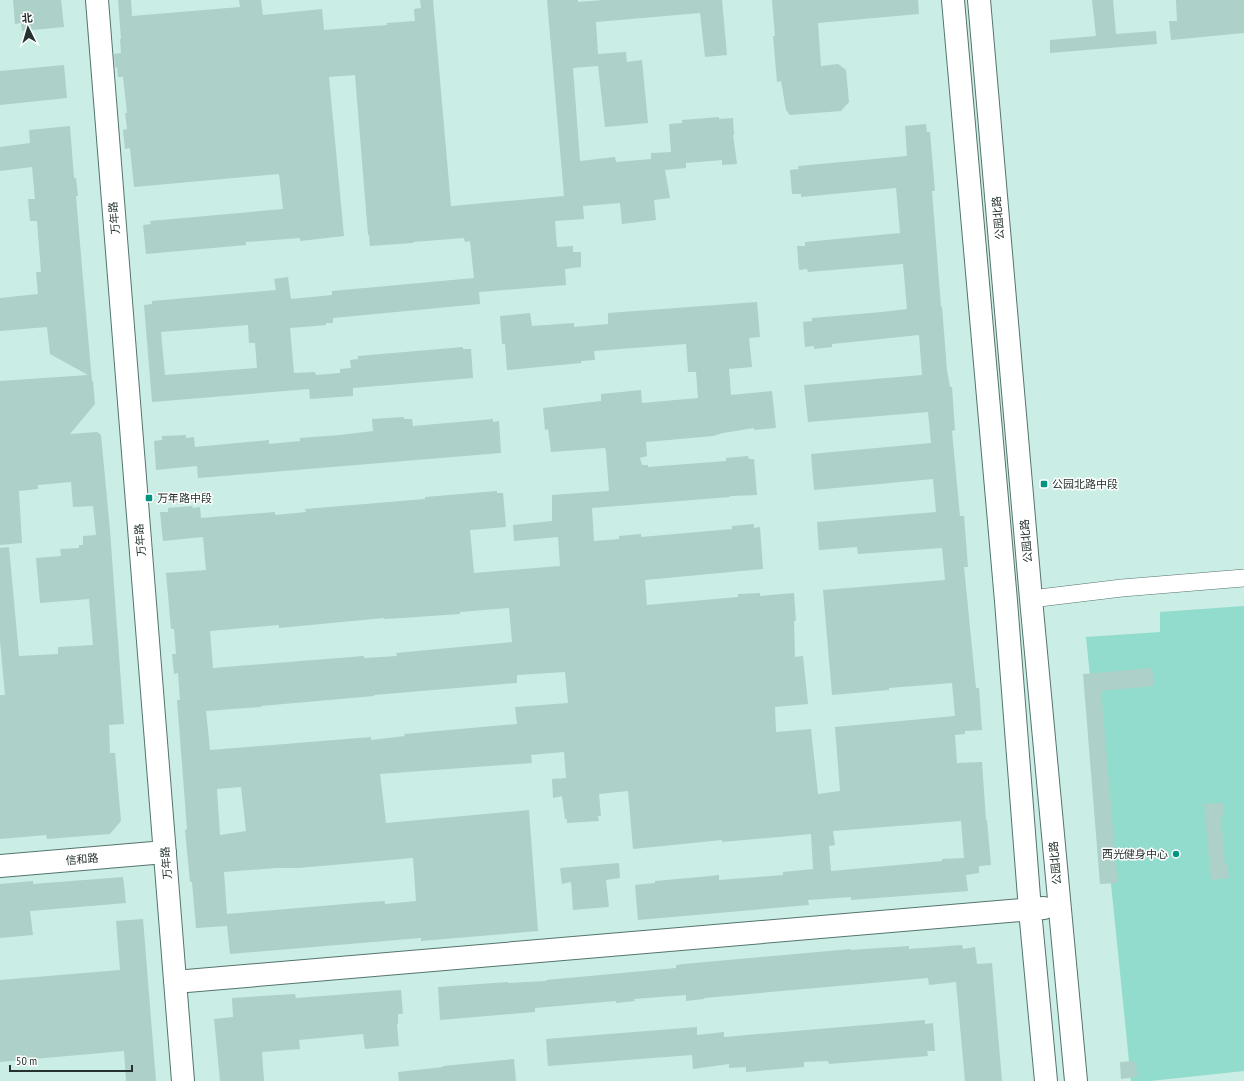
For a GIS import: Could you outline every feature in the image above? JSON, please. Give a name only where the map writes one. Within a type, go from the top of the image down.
[{"type":"main road","name":"万年路","points":[[96,0],[183,1081]]},
{"type":"main road","points":[[953,0],[1006,601],[1030,910],[1046,1081]]},
{"type":"main road","name":"公园北路","points":[[979,0],[1031,599],[1076,1081]]},
{"type":"main road","name":"信和路","points":[[0,866],[165,852]]},
{"type":"main road","points":[[175,982],[1060,907]]},
{"type":"street","points":[[1031,599],[1122,588],[1244,578]]},
{"type":"green space","name":"西光健身中心","points":[[1244,606],[1244,1071],[1150,1081],[1131,1081],[1086,637],[1160,632],[1160,612]]},
{"type":"building","points":[[13,0],[61,0],[64,27],[22,31],[21,23],[15,24]]},
{"type":"building","points":[[118,0],[131,0],[132,16],[240,7],[239,0],[261,0],[263,15],[322,9],[324,30],[387,25],[387,23],[415,21],[414,9],[421,8],[420,0],[433,0],[451,206],[564,196],[547,0],[578,0],[578,2],[603,0],[722,0],[727,55],[705,57],[700,13],[596,22],[598,54],[626,52],[627,62],[642,60],[648,123],[605,127],[598,66],[573,68],[580,161],[615,157],[616,162],[651,159],[651,153],[671,152],[669,124],[682,123],[682,120],[719,117],[719,119],[733,118],[733,135],[737,164],[722,165],[722,160],[686,163],[686,168],[665,170],[670,198],[654,200],[656,220],[622,224],[620,203],[583,206],[584,219],[555,221],[557,247],[573,246],[573,252],[581,252],[581,267],[565,269],[566,285],[479,292],[480,304],[333,318],[333,323],[326,323],[326,325],[290,328],[294,373],[315,372],[316,375],[340,373],[340,369],[351,368],[350,360],[358,359],[358,356],[463,347],[463,349],[471,349],[473,378],[353,388],[353,396],[310,399],[309,389],[152,402],[144,305],[152,304],[152,301],[276,290],[274,279],[288,277],[291,299],[332,295],[332,291],[474,278],[470,241],[465,242],[464,238],[370,246],[355,75],[329,77],[344,236],[300,241],[300,238],[246,242],[246,245],[146,254],[143,225],[151,224],[150,221],[283,209],[279,174],[134,187],[130,148],[125,149],[123,130],[127,129],[125,113],[127,113],[123,77],[118,77],[117,67],[115,68],[114,54],[121,53]],"holes":[[[248,325],[249,343],[255,343],[257,368],[165,375],[161,332]]]},
{"type":"building","points":[[772,0],[918,0],[919,14],[818,23],[821,66],[838,64],[846,70],[849,102],[841,111],[790,115],[786,110],[781,81],[777,82]]},
{"type":"building","points":[[1092,0],[1113,0],[1116,34],[1156,31],[1157,44],[1050,53],[1050,40],[1096,36]]},
{"type":"building","points":[[1176,0],[1244,0],[1244,33],[1171,40],[1169,21],[1177,21]]},
{"type":"building","points":[[64,65],[67,98],[0,105],[0,71]]},
{"type":"building","points":[[926,124],[927,132],[930,132],[935,191],[932,191],[941,307],[947,370],[950,387],[952,387],[955,430],[952,431],[960,516],[964,516],[968,567],[964,567],[976,688],[979,688],[982,730],[965,731],[965,734],[955,735],[957,763],[982,762],[991,865],[979,866],[979,873],[966,875],[968,891],[851,900],[851,897],[808,900],[809,905],[638,920],[635,885],[655,883],[655,881],[719,875],[719,880],[783,875],[783,872],[813,869],[811,834],[722,842],[722,840],[633,849],[628,791],[599,794],[601,816],[598,816],[599,821],[567,823],[567,819],[565,819],[562,796],[553,798],[552,779],[566,778],[564,752],[531,755],[532,763],[380,774],[386,823],[529,810],[538,931],[421,941],[421,938],[230,954],[227,926],[196,928],[185,830],[187,829],[177,700],[180,700],[178,673],[174,674],[172,654],[176,654],[174,629],[171,629],[166,573],[206,570],[203,537],[163,541],[160,512],[168,512],[168,508],[192,506],[193,508],[200,507],[201,518],[275,512],[275,515],[306,512],[305,509],[425,499],[425,497],[497,491],[497,493],[503,493],[506,527],[470,530],[474,573],[560,566],[558,537],[514,541],[513,525],[552,521],[552,495],[609,491],[606,452],[605,448],[551,452],[548,429],[545,430],[543,408],[601,401],[601,394],[641,390],[642,403],[698,398],[696,372],[688,372],[686,344],[594,351],[595,360],[581,361],[581,363],[507,370],[505,344],[502,344],[500,316],[530,313],[532,326],[574,323],[574,327],[608,324],[608,313],[757,302],[760,337],[749,338],[752,367],[729,369],[731,395],[772,391],[776,428],[754,430],[754,428],[713,436],[646,442],[647,456],[640,458],[642,465],[648,465],[648,467],[726,461],[726,458],[748,456],[749,459],[754,459],[757,495],[592,508],[594,541],[619,539],[619,536],[641,534],[641,537],[732,529],[732,526],[754,524],[754,528],[760,527],[763,569],[645,580],[647,605],[738,597],[738,594],[760,593],[760,596],[794,593],[796,621],[794,621],[795,657],[803,656],[808,704],[775,707],[776,732],[811,729],[818,794],[840,791],[835,727],[955,716],[952,683],[889,688],[889,690],[832,695],[823,590],[945,580],[942,548],[858,554],[857,547],[819,550],[817,522],[936,512],[933,479],[814,490],[811,454],[931,443],[928,412],[808,422],[804,385],[922,375],[919,335],[832,344],[832,347],[814,349],[814,346],[805,347],[803,322],[812,321],[812,318],[907,309],[903,264],[808,272],[807,269],[799,270],[797,246],[805,246],[805,242],[900,233],[896,188],[801,197],[801,194],[792,194],[790,170],[799,169],[798,166],[907,156],[905,126]],"holes":[[[509,608],[512,642],[396,653],[397,656],[364,658],[364,656],[213,668],[210,631],[279,625],[279,628],[384,618],[460,614],[460,612]],[[565,672],[568,703],[515,707],[517,724],[404,734],[405,736],[371,740],[371,737],[210,750],[206,711],[517,683],[517,675]],[[241,787],[246,831],[220,835],[217,789]],[[961,821],[964,858],[831,871],[829,846],[835,845],[833,831]],[[413,858],[416,901],[385,904],[385,901],[369,902],[227,914],[224,872],[298,868]]]},
{"type":"building","points":[[70,126],[74,178],[76,178],[78,196],[76,196],[95,404],[70,434],[97,432],[101,435],[110,530],[124,724],[109,725],[110,753],[115,753],[121,821],[110,834],[47,839],[46,835],[0,839],[0,695],[5,695],[0,641],[0,548],[9,547],[19,656],[58,654],[58,647],[93,645],[89,599],[40,603],[36,558],[61,556],[60,549],[79,548],[79,545],[83,545],[83,536],[96,535],[93,506],[73,507],[71,482],[38,485],[38,489],[19,491],[22,543],[0,545],[0,381],[88,375],[50,354],[47,327],[0,331],[0,298],[38,294],[36,272],[41,272],[37,221],[30,221],[28,199],[35,199],[32,167],[0,171],[0,147],[30,143],[29,130]]},
{"type":"building","points":[[404,417],[404,419],[412,419],[413,426],[493,419],[493,422],[499,421],[501,453],[198,478],[197,466],[156,470],[154,441],[162,440],[162,436],[186,435],[186,438],[194,437],[195,447],[269,440],[269,444],[300,441],[300,438],[373,431],[372,419]]},
{"type":"building","points":[[1152,668],[1154,686],[1101,691],[1117,883],[1100,884],[1083,674]]},
{"type":"building","points":[[1223,803],[1224,816],[1221,817],[1225,864],[1228,864],[1229,878],[1211,880],[1204,804]]},
{"type":"building","points":[[619,863],[620,878],[606,880],[609,907],[573,910],[571,882],[562,884],[560,868]]},
{"type":"building","points":[[123,877],[126,903],[30,911],[33,935],[0,938],[0,884],[33,881],[33,884]]},
{"type":"building","points":[[143,919],[156,1081],[126,1081],[124,1051],[0,1062],[0,980],[120,970],[116,921]]},
{"type":"building","points":[[962,945],[963,949],[975,947],[977,964],[992,963],[1002,1081],[965,1081],[956,982],[929,985],[928,978],[704,998],[686,1001],[686,995],[634,999],[635,1001],[616,1003],[616,1001],[535,1008],[535,1012],[440,1020],[438,987],[546,981],[676,968],[676,965],[683,964],[851,949],[909,946],[909,949]]},
{"type":"building","points":[[401,990],[403,1014],[398,1014],[397,1024],[399,1046],[365,1049],[363,1034],[299,1040],[300,1049],[262,1052],[264,1081],[220,1081],[214,1019],[233,1017],[232,998],[295,994],[296,998]]},
{"type":"building","points":[[925,1020],[925,1024],[933,1023],[935,1051],[927,1051],[928,1056],[829,1064],[828,1061],[804,1062],[804,1067],[746,1072],[746,1067],[729,1068],[729,1064],[693,1069],[692,1055],[548,1066],[546,1039],[697,1027],[697,1035],[724,1032],[724,1037]]},
{"type":"building","points":[[514,1059],[516,1081],[399,1081],[398,1072]]},
{"type":"building","points":[[1136,1061],[1137,1077],[1121,1079],[1120,1062]]},
{"type":"place","name":"公园北路中段","points":[[1044,484]]},
{"type":"place","name":"万年路中段","points":[[149,498]]},
{"type":"place","name":"西光健身中心","points":[[1176,854]]}]
